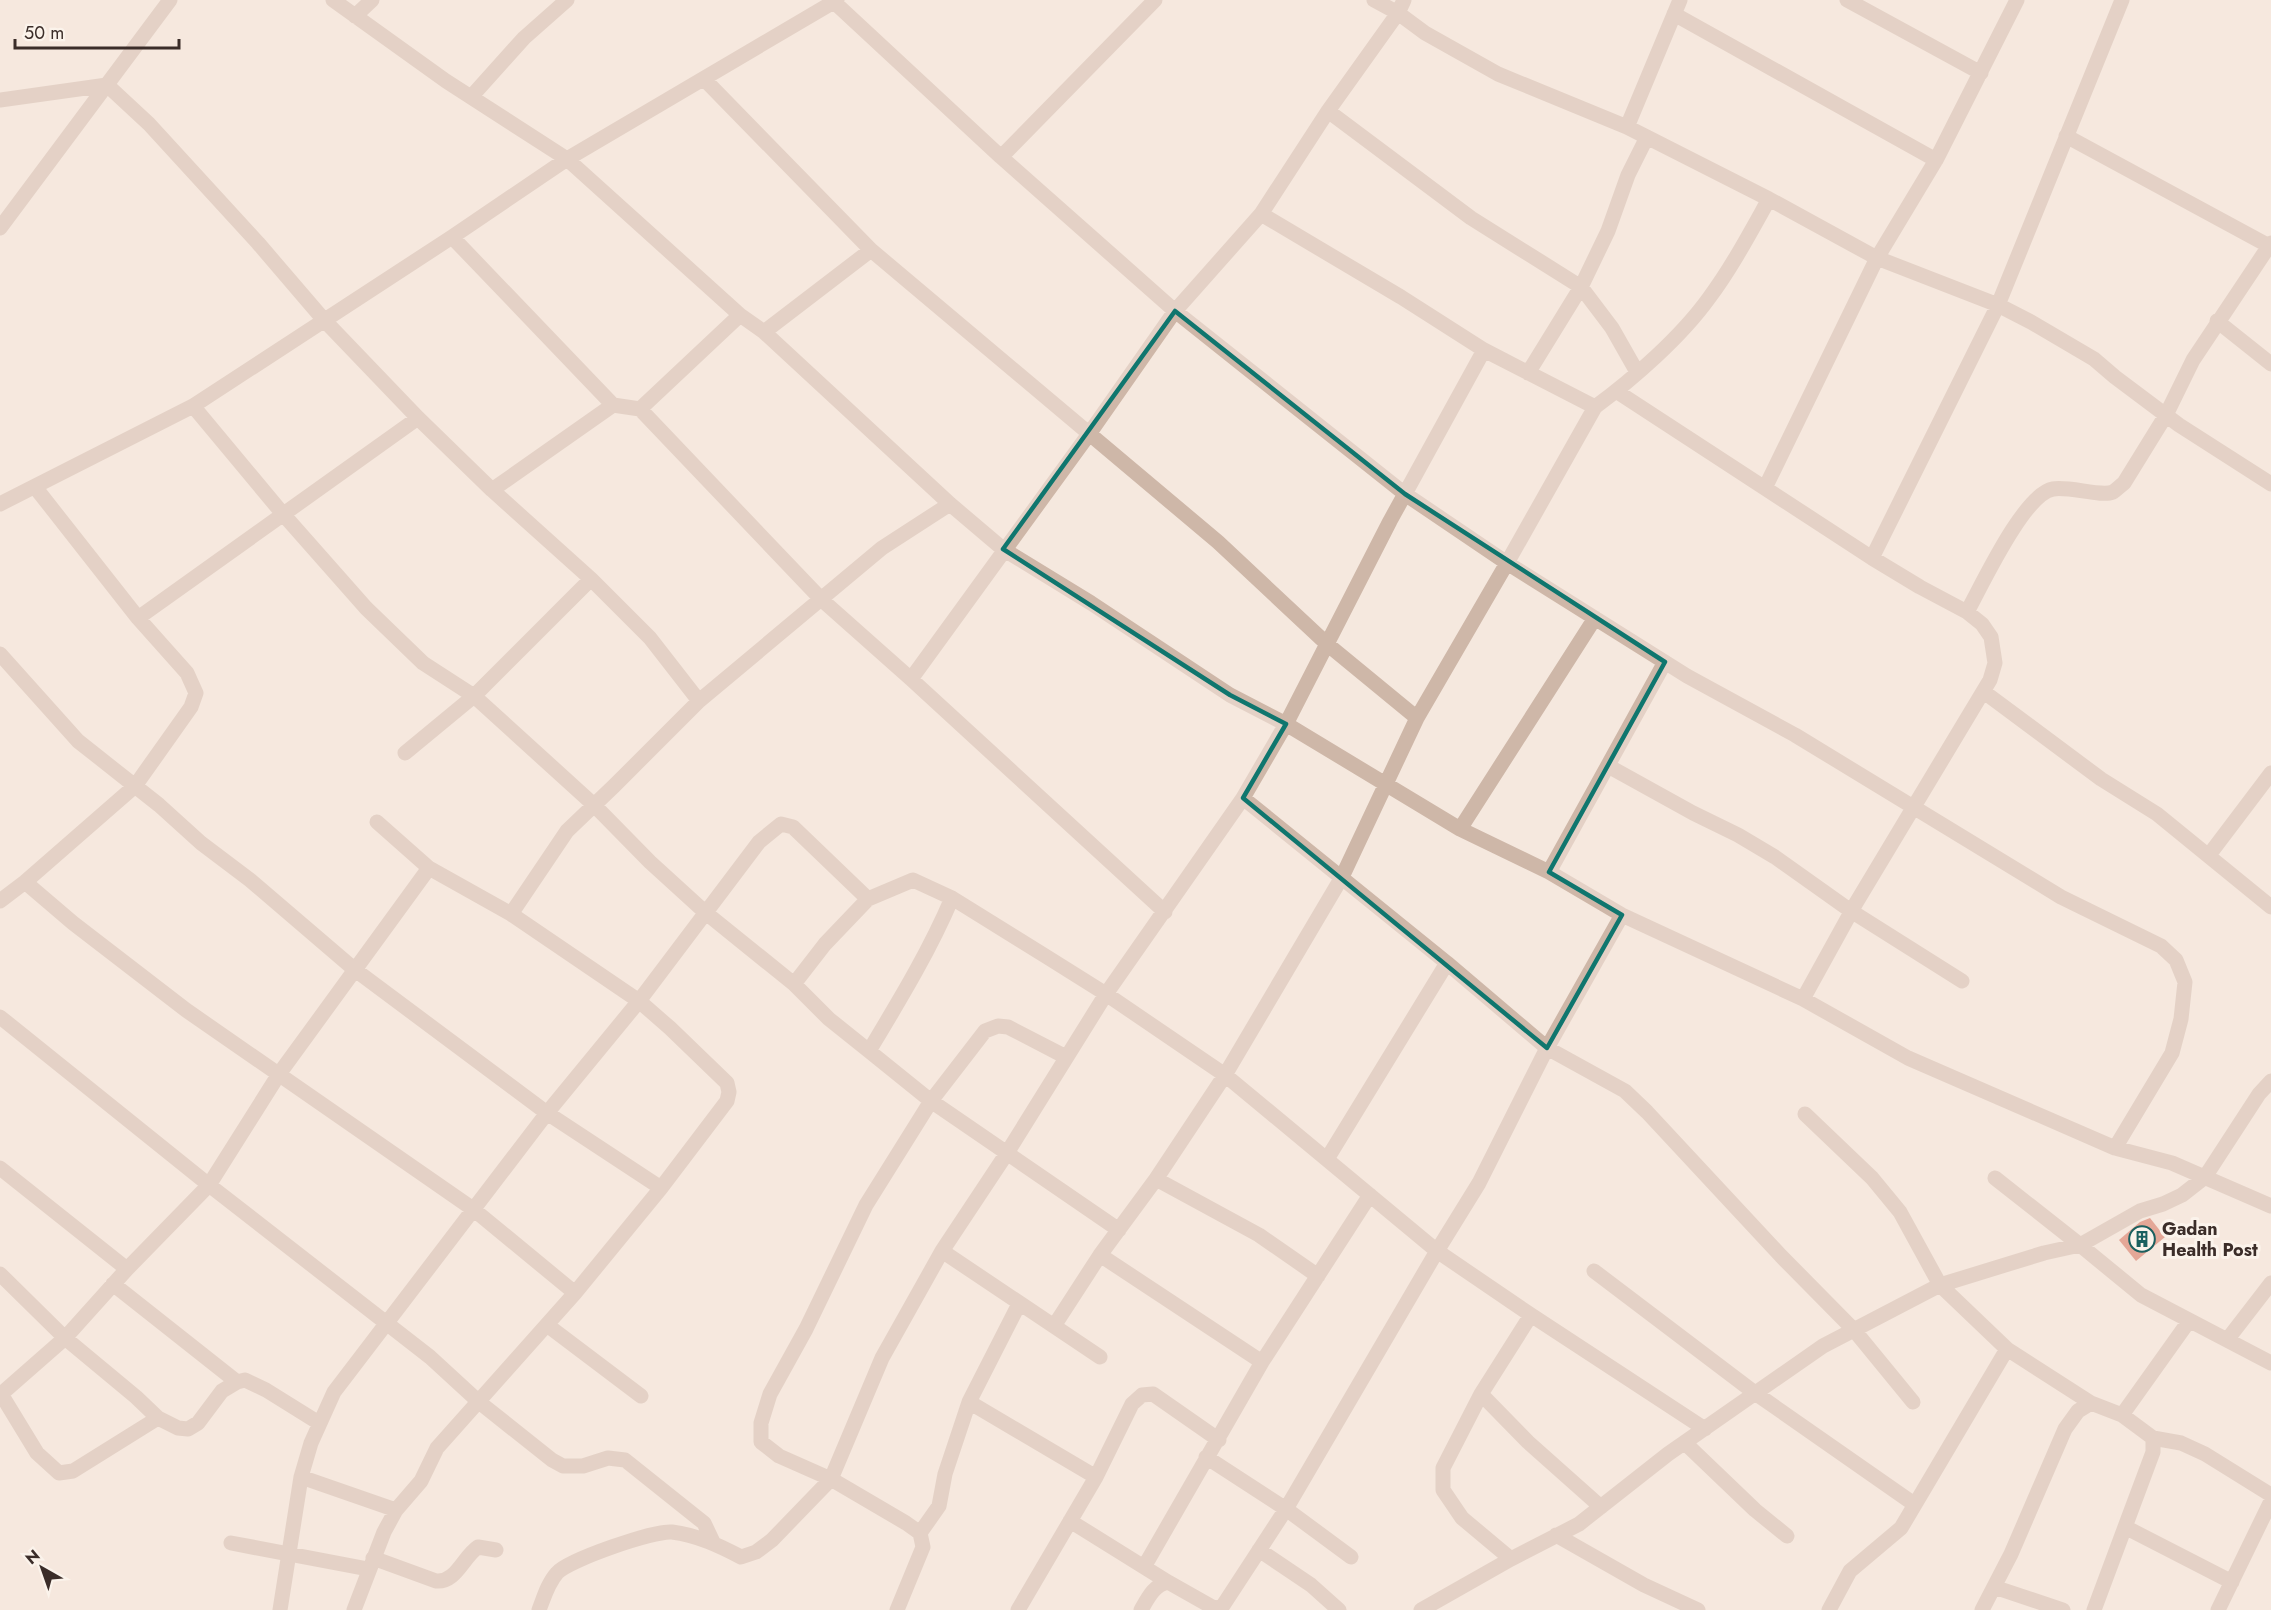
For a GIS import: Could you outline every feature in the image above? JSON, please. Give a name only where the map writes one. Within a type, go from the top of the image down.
[{"type":"street","points":[[0,228],[170,0]]},
{"type":"street","points":[[333,0],[471,97],[567,159],[740,315],[764,332],[950,504],[1004,549],[1091,603],[1230,696],[1286,724],[1460,829],[1549,872],[1622,915],[1803,999],[1919,1063],[2115,1148],[2172,1163],[2271,1206]]},
{"type":"street","points":[[355,16],[372,0]]},
{"type":"street","points":[[471,97],[524,38],[567,0]]},
{"type":"street","points":[[1001,157],[1155,0]]},
{"type":"street","points":[[1374,0],[1401,7],[1425,33],[1498,74],[1627,127],[1769,199],[1877,258],[1998,305],[2094,359],[2166,415],[2271,484]]},
{"type":"street","points":[[1847,0],[1981,73]]},
{"type":"street","points":[[1766,488],[1877,258],[1936,160],[2017,0]]},
{"type":"street","points":[[1872,558],[1998,305],[2122,0]]},
{"type":"street","points":[[0,504],[193,406],[567,159],[835,1],[1001,157],[1175,311],[1405,494],[1508,563],[1665,662],[1796,735],[2061,897],[2145,936],[2161,946],[2176,960],[2185,982],[2181,1019],[2172,1053],[2115,1148]]},
{"type":"street","points":[[911,679],[1089,434],[1175,311],[1261,214],[1328,111],[1401,7]]},
{"type":"street","points":[[1627,127],[1677,7],[1936,160]]},
{"type":"street","points":[[704,79],[871,250],[1218,542],[1327,644],[1417,718]]},
{"type":"street","points":[[0,100],[107,85]]},
{"type":"street","points":[[107,85],[157,132],[324,320],[418,418],[492,490],[591,579],[650,638],[699,701]]},
{"type":"street","points":[[1328,111],[1471,218],[1581,287],[1612,328],[1637,372]]},
{"type":"street","points":[[1967,612],[2006,541],[2035,498],[2043,492],[2054,489],[2085,490],[2103,494],[2114,492],[2124,483],[2166,415],[2193,360],[2270,244],[2066,136]]},
{"type":"street","points":[[1528,373],[1581,287],[1608,231],[1628,175],[1647,138]]},
{"type":"street","points":[[1054,1326],[1100,1255],[1155,1179],[1225,1075],[1342,877],[1417,718],[1508,563],[1595,406],[1616,391],[1669,342],[1708,300],[1769,199]]},
{"type":"street","points":[[1261,214],[1401,297],[1484,350],[1595,406]]},
{"type":"street","points":[[452,237],[614,405],[640,409],[822,600],[1165,912]]},
{"type":"street","points":[[764,332],[871,250]]},
{"type":"street","points":[[640,409],[740,315]]},
{"type":"street","points":[[2217,321],[2271,364]]},
{"type":"street","points":[[539,1610],[549,1584],[558,1571],[642,1536],[671,1532],[713,1542],[741,1557],[756,1552],[772,1540],[831,1479],[882,1358],[942,1251],[1007,1153],[1106,994],[1243,798],[1286,724],[1405,494],[1484,350]]},
{"type":"street","points":[[1616,391],[1872,558],[1967,612],[1983,624],[1991,636],[1995,663],[1984,692],[1851,911],[1803,999]]},
{"type":"street","points":[[492,490],[614,405]]},
{"type":"street","points":[[193,406],[283,514],[366,608],[423,663],[474,696],[594,805],[650,862],[706,913],[794,984],[829,1019],[931,1101],[1119,1230]]},
{"type":"street","points":[[138,618],[418,418]]},
{"type":"street","points":[[0,901],[135,786],[191,707],[196,693],[187,673],[138,618],[35,487]]},
{"type":"street","points":[[511,914],[567,831],[699,701],[882,548],[950,504]]},
{"type":"street","points":[[405,753],[474,696],[591,579]]},
{"type":"street","points":[[1460,829],[1595,618]]},
{"type":"street","points":[[0,654],[78,741],[159,805],[201,843],[250,880],[354,969],[547,1113],[661,1188]]},
{"type":"street","points":[[1549,872],[1665,662]]},
{"type":"street","points":[[1984,692],[2101,779],[2157,814],[2271,907]]},
{"type":"street","points":[[1608,766],[1775,857],[1851,911],[1962,981]]},
{"type":"street","points":[[2208,855],[2271,773]]},
{"type":"street","points":[[1243,798],[1447,963],[1547,1048],[1624,1091],[1647,1112],[1781,1256],[1854,1330],[1913,1402]]},
{"type":"street","points":[[354,1610],[371,1564],[396,1510],[422,1481],[437,1448],[575,1293],[661,1188],[727,1101],[729,1092],[727,1083],[639,1001],[511,914],[429,868],[377,822]]},
{"type":"street","points":[[280,1610],[301,1477],[319,1423],[334,1392],[547,1113],[639,1001],[759,842],[781,824],[793,827],[868,899]]},
{"type":"street","points":[[158,1418],[73,1471],[58,1473],[37,1454],[1,1395],[65,1338],[127,1269],[209,1185],[279,1074],[429,868]]},
{"type":"street","points":[[794,984],[825,944],[868,899],[913,880],[952,898],[1106,994],[1225,1075],[1437,1251],[1705,1429]]},
{"type":"street","points":[[25,882],[73,923],[186,1010],[473,1209],[575,1293]]},
{"type":"street","points":[[869,1051],[909,986],[952,898]]},
{"type":"street","points":[[1070,1521],[1168,1582],[1214,1608],[1222,1607],[1286,1509],[1437,1251],[1479,1184],[1547,1048],[1622,915]]},
{"type":"street","points":[[1327,1159],[1447,963]]},
{"type":"street","points":[[2,1023],[430,1357],[479,1402],[552,1460],[563,1466],[583,1466],[608,1458],[625,1460],[704,1523],[713,1542]]},
{"type":"street","points":[[897,1610],[923,1547],[920,1533],[831,1479],[779,1456],[761,1442],[761,1423],[770,1394],[806,1329],[866,1205],[931,1101],[985,1031],[998,1026],[1008,1027],[1066,1057]]},
{"type":"street","points":[[1421,1610],[1579,1524],[1685,1443],[1823,1346],[1940,1285],[2044,1253],[2080,1245],[2140,1211],[2182,1195],[2205,1177],[2259,1094],[2271,1081]]},
{"type":"street","points":[[1805,1114],[1872,1178],[1900,1212],[1940,1285],[2007,1348],[2091,1403],[2122,1415],[2153,1438],[2181,1443],[2205,1454],[2271,1495]]},
{"type":"street","points":[[0,1168],[127,1269]]},
{"type":"street","points":[[1995,1178],[2141,1295],[2271,1363]]},
{"type":"street","points":[[1155,1179],[1259,1235],[1318,1276]]},
{"type":"street","points":[[1144,1567],[1262,1362],[1370,1195]]},
{"type":"street","points":[[942,1251],[1100,1357]]},
{"type":"street","points":[[1100,1255],[1262,1362]]},
{"type":"street","points":[[1594,1271],[1755,1393],[1914,1504]]},
{"type":"street","points":[[0,1274],[65,1338],[158,1418],[178,1428],[188,1429],[206,1414],[222,1390],[245,1380],[266,1390],[319,1423]]},
{"type":"street","points":[[2227,1340],[2271,1283]]},
{"type":"street","points":[[113,1284],[237,1382]]},
{"type":"street","points":[[920,1533],[939,1506],[945,1474],[969,1402],[1019,1304]]},
{"type":"street","points":[[1511,1559],[1462,1518],[1443,1490],[1443,1468],[1481,1394],[1531,1315]]},
{"type":"street","points":[[2122,1415],[2189,1321]]},
{"type":"street","points":[[547,1325],[641,1396]]},
{"type":"street","points":[[1828,1610],[1850,1571],[1901,1528],[2007,1348]]},
{"type":"street","points":[[1018,1610],[1096,1477],[1132,1404],[1142,1395],[1153,1394],[1219,1440]]},
{"type":"street","points":[[1481,1394],[1528,1442],[1601,1507]]},
{"type":"street","points":[[969,1402],[1096,1477]]},
{"type":"street","points":[[1982,1610],[2065,1429],[2078,1411],[2091,1403]]},
{"type":"street","points":[[2094,1610],[2153,1452],[2153,1438]]},
{"type":"street","points":[[1685,1443],[1755,1510],[1787,1536]]},
{"type":"street","points":[[1206,1457],[1286,1509],[1352,1557]]},
{"type":"street","points":[[301,1477],[396,1510]]},
{"type":"street","points":[[2218,1610],[2271,1501]]},
{"type":"street","points":[[2125,1527],[2232,1582]]},
{"type":"street","points":[[1556,1535],[1644,1585],[1698,1610]]},
{"type":"street","points":[[231,1543],[288,1555],[371,1564],[444,1582],[453,1576],[469,1553],[478,1546],[496,1550]]},
{"type":"street","points":[[1259,1550],[1311,1585],[1339,1610]]},
{"type":"street","points":[[1141,1610],[1149,1596],[1160,1584],[1168,1582]]},
{"type":"street","points":[[1994,1587],[2063,1610]]},
{"type":"highlighted area","points":[[1175,311],[1405,494],[1665,662],[1549,872],[1622,915],[1547,1048],[1243,798],[1286,724],[1230,695],[1003,549]]},
{"type":"building","name":"Gadan Health Post","points":[[2150,1218],[2165,1237],[2136,1261],[2119,1240],[2140,1222]]},
{"type":"place","name":"Gadan Health Post","points":[[2142,1239]]}]
